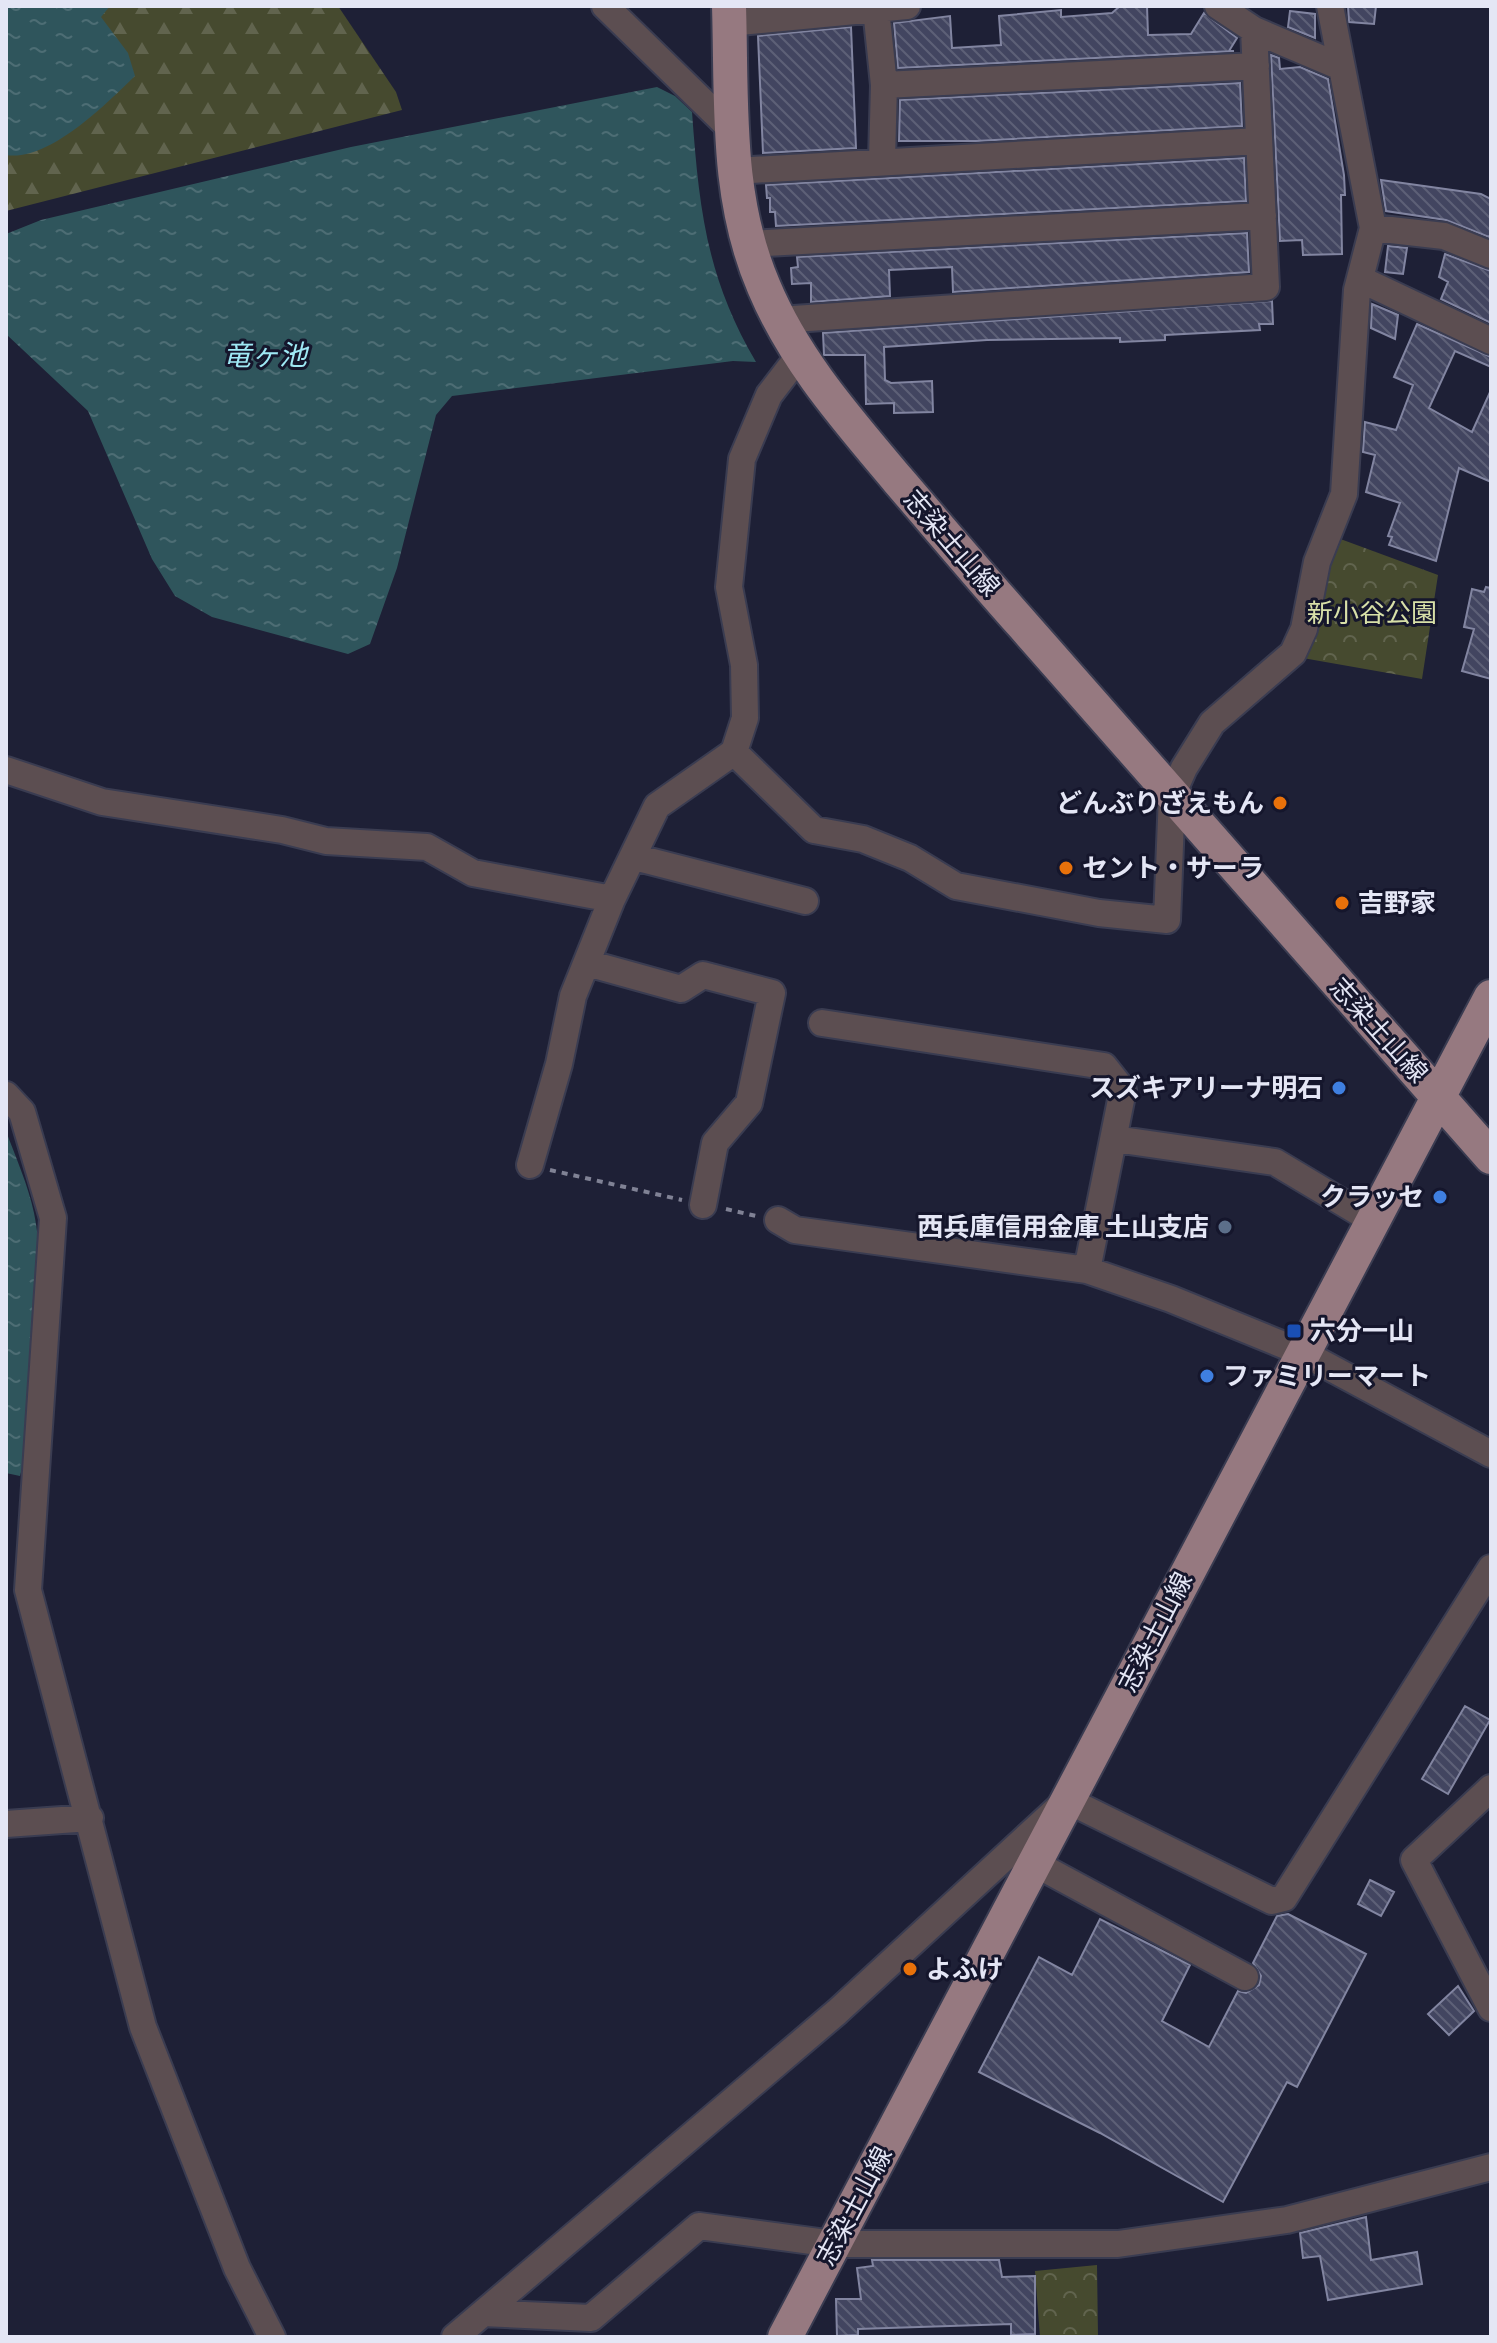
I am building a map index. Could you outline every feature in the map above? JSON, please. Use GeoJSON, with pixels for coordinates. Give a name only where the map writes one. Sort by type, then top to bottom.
{"type":"FeatureCollection","features":[{"type":"Feature","properties":{"kind":"main road","name":"志染土山線"},"geometry":{"type":"LineString","coordinates":[[729,14],[730,128],[734,171],[748,244],[779,320],[799,356],[857,432],[1439,1097],[785,2337]]}},
{"type":"Feature","properties":{"kind":"main road"},"geometry":{"type":"LineString","coordinates":[[1491,997],[1439,1097],[1491,1157]]}},
{"type":"Feature","properties":{"kind":"street"},"geometry":{"type":"LineString","coordinates":[[605,6],[730,128]]}},
{"type":"Feature","properties":{"kind":"street"},"geometry":{"type":"LineString","coordinates":[[729,14],[907,6]]}},
{"type":"Feature","properties":{"kind":"street"},"geometry":{"type":"LineString","coordinates":[[1218,6],[1254,30],[1341,67]]}},
{"type":"Feature","properties":{"kind":"street"},"geometry":{"type":"LineString","coordinates":[[734,752],[814,830],[863,839],[910,858],[956,886],[1099,913],[1167,920],[1172,795],[1184,768],[1212,723],[1293,653],[1304,629],[1317,562],[1344,494],[1360,279],[1373,228],[1330,6]]}},
{"type":"Feature","properties":{"kind":"street"},"geometry":{"type":"LineString","coordinates":[[876,9],[884,85],[882,160]]}},
{"type":"Feature","properties":{"kind":"street"},"geometry":{"type":"LineString","coordinates":[[779,320],[1266,287],[1254,30]]}},
{"type":"Feature","properties":{"kind":"street"},"geometry":{"type":"LineString","coordinates":[[884,85],[1256,66]]}},
{"type":"Feature","properties":{"kind":"street"},"geometry":{"type":"LineString","coordinates":[[734,171],[882,160],[1259,141]]}},
{"type":"Feature","properties":{"kind":"street"},"geometry":{"type":"LineString","coordinates":[[748,244],[1263,216]]}},
{"type":"Feature","properties":{"kind":"street"},"geometry":{"type":"LineString","coordinates":[[1373,228],[1444,236],[1491,255]]}},
{"type":"Feature","properties":{"kind":"street"},"geometry":{"type":"LineString","coordinates":[[1360,279],[1491,341]]}},
{"type":"Feature","properties":{"kind":"street"},"geometry":{"type":"LineString","coordinates":[[530,1165],[559,1064],[573,996],[612,899],[657,806],[734,752],[745,718],[744,665],[729,587],[742,459],[769,395],[799,356]]}},
{"type":"Feature","properties":{"kind":"street"},"geometry":{"type":"LineString","coordinates":[[6,770],[102,802],[282,830],[326,841],[427,847],[473,873],[612,899]]}},
{"type":"Feature","properties":{"kind":"street"},"geometry":{"type":"LineString","coordinates":[[634,857],[805,901]]}},
{"type":"Feature","properties":{"kind":"street"},"geometry":{"type":"LineString","coordinates":[[587,963],[681,989],[703,975],[772,993],[749,1103],[715,1143],[703,1205]]}},
{"type":"Feature","properties":{"kind":"street"},"geometry":{"type":"LineString","coordinates":[[822,1023],[1104,1066],[1123,1090],[1087,1270]]}},
{"type":"Feature","properties":{"kind":"street"},"geometry":{"type":"LineString","coordinates":[[6,1095],[22,1112],[53,1218],[28,1590],[143,2027],[237,2268],[272,2337]]}},
{"type":"Feature","properties":{"kind":"street"},"geometry":{"type":"LineString","coordinates":[[1115,1139],[1275,1162],[1372,1220]]}},
{"type":"Feature","properties":{"kind":"street"},"geometry":{"type":"LineString","coordinates":[[778,1220],[795,1230],[1087,1270],[1171,1299],[1303,1353],[1491,1454]]}},
{"type":"Feature","properties":{"kind":"street"},"geometry":{"type":"LineString","coordinates":[[455,2337],[837,2012],[1067,1800],[1272,1901],[1284,1898],[1491,1568]]}},
{"type":"Feature","properties":{"kind":"street"},"geometry":{"type":"LineString","coordinates":[[1491,1788],[1414,1860],[1491,2008]]}},
{"type":"Feature","properties":{"kind":"street"},"geometry":{"type":"LineString","coordinates":[[6,1824],[90,1818]]}},
{"type":"Feature","properties":{"kind":"street"},"geometry":{"type":"LineString","coordinates":[[1034,1863],[1245,1977]]}},
{"type":"Feature","properties":{"kind":"street"},"geometry":{"type":"LineString","coordinates":[[483,2313],[591,2318],[699,2226],[834,2244],[1118,2244],[1287,2220],[1491,2167]]}},
{"type":"Feature","properties":{"kind":"path"},"geometry":{"type":"LineString","coordinates":[[530,1165],[778,1220]]}},
{"type":"Feature","properties":{"kind":"green space"},"geometry":{"type":"Polygon","coordinates":[[[6,6],[338,6],[396,92],[402,110],[6,211],[6,6]]]}},
{"type":"Feature","properties":{"kind":"green space","name":"新小谷公園"},"geometry":{"type":"Polygon","coordinates":[[[1335,537],[1438,575],[1422,679],[1297,657],[1335,537]]]}},
{"type":"Feature","properties":{"kind":"green space"},"geometry":{"type":"Polygon","coordinates":[[[1097,2265],[1098,2337],[1040,2337],[1035,2271],[1097,2265]]]}},
{"type":"Feature","properties":{"kind":"water"},"geometry":{"type":"Polygon","coordinates":[[[6,6],[110,6],[101,17],[128,53],[135,76],[76,129],[40,150],[23,155],[6,155],[6,6]]]}},
{"type":"Feature","properties":{"kind":"water","name":"竜ヶ池"},"geometry":{"type":"Polygon","coordinates":[[[657,87],[675,96],[692,112],[708,241],[726,300],[756,362],[733,361],[452,396],[436,415],[397,568],[370,644],[348,654],[212,617],[175,596],[152,559],[88,411],[6,334],[6,234],[41,220],[351,147],[657,87]]]}},
{"type":"Feature","properties":{"kind":"water"},"geometry":{"type":"Polygon","coordinates":[[[6,1131],[34,1213],[40,1274],[36,1382],[20,1476],[6,1473],[6,1131]]]}},
{"type":"Feature","properties":{"kind":"building"},"geometry":{"type":"Polygon","coordinates":[[[1120,6],[1147,6],[1148,35],[1191,34],[1204,13],[1237,38],[1229,51],[1234,51],[898,68],[894,23],[950,16],[952,48],[1001,45],[999,16],[1061,10],[1061,17],[1112,13],[1120,6]]]}},
{"type":"Feature","properties":{"kind":"building"},"geometry":{"type":"Polygon","coordinates":[[[1348,6],[1376,6],[1374,24],[1349,22],[1348,6]]]}},
{"type":"Feature","properties":{"kind":"building"},"geometry":{"type":"Polygon","coordinates":[[[1290,11],[1315,14],[1315,38],[1288,27],[1290,11]]]}},
{"type":"Feature","properties":{"kind":"building"},"geometry":{"type":"Polygon","coordinates":[[[851,27],[856,148],[763,153],[758,36],[851,27]]]}},
{"type":"Feature","properties":{"kind":"building"},"geometry":{"type":"Polygon","coordinates":[[[1271,55],[1279,58],[1280,69],[1300,67],[1328,79],[1344,175],[1345,195],[1341,195],[1342,254],[1303,255],[1302,240],[1280,241],[1271,55]]]}},
{"type":"Feature","properties":{"kind":"building"},"geometry":{"type":"Polygon","coordinates":[[[1240,83],[1242,126],[976,141],[899,141],[900,100],[1240,83]]]}},
{"type":"Feature","properties":{"kind":"building"},"geometry":{"type":"Polygon","coordinates":[[[1244,158],[1246,201],[776,226],[775,212],[770,212],[766,185],[1244,158]]]}},
{"type":"Feature","properties":{"kind":"building"},"geometry":{"type":"Polygon","coordinates":[[[1381,180],[1481,194],[1491,199],[1489,237],[1446,220],[1386,211],[1381,180]]]}},
{"type":"Feature","properties":{"kind":"building"},"geometry":{"type":"Polygon","coordinates":[[[1247,233],[1249,272],[953,292],[952,267],[889,270],[890,296],[811,302],[811,283],[792,284],[791,268],[798,267],[797,257],[1247,233]]]}},
{"type":"Feature","properties":{"kind":"building"},"geometry":{"type":"Polygon","coordinates":[[[1388,246],[1407,248],[1403,274],[1385,272],[1388,246]]]}},
{"type":"Feature","properties":{"kind":"building"},"geometry":{"type":"Polygon","coordinates":[[[1445,254],[1491,271],[1491,323],[1441,299],[1448,282],[1439,277],[1445,254]]]}},
{"type":"Feature","properties":{"kind":"building"},"geometry":{"type":"Polygon","coordinates":[[[1272,301],[1273,324],[1259,324],[1260,330],[1165,335],[1165,340],[987,340],[884,347],[885,380],[891,383],[932,381],[933,412],[894,413],[894,403],[866,404],[865,355],[824,355],[823,333],[1272,301]]]}},
{"type":"Feature","properties":{"kind":"building"},"geometry":{"type":"Polygon","coordinates":[[[1372,304],[1398,315],[1395,339],[1371,328],[1372,304]]]}},
{"type":"Feature","properties":{"kind":"building"},"geometry":{"type":"Polygon","coordinates":[[[1417,324],[1491,357],[1491,367],[1455,351],[1429,408],[1472,432],[1491,390],[1491,482],[1459,468],[1436,561],[1389,545],[1392,537],[1388,536],[1400,503],[1366,492],[1375,455],[1363,452],[1365,422],[1396,430],[1413,385],[1394,377],[1417,324]]]}},
{"type":"Feature","properties":{"kind":"building"},"geometry":{"type":"Polygon","coordinates":[[[1486,587],[1491,588],[1491,679],[1462,671],[1474,629],[1464,627],[1472,589],[1484,592],[1486,587]]]}},
{"type":"Feature","properties":{"kind":"building"},"geometry":{"type":"Polygon","coordinates":[[[1465,1706],[1490,1720],[1448,1794],[1422,1779],[1465,1706]]]}},
{"type":"Feature","properties":{"kind":"building"},"geometry":{"type":"Polygon","coordinates":[[[1370,1880],[1394,1892],[1381,1916],[1358,1904],[1370,1880]]]}},
{"type":"Feature","properties":{"kind":"building"},"geometry":{"type":"Polygon","coordinates":[[[1288,1914],[1366,1954],[1297,2087],[1287,2082],[1223,2202],[1100,2133],[979,2072],[1039,1957],[1072,1975],[1100,1919],[1190,1965],[1162,2021],[1209,2047],[1238,1991],[1246,1993],[1259,1985],[1261,1976],[1253,1963],[1277,1916],[1288,1914]]]}},
{"type":"Feature","properties":{"kind":"building"},"geometry":{"type":"Polygon","coordinates":[[[1458,1986],[1474,2011],[1449,2035],[1428,2014],[1458,1986]]]}},
{"type":"Feature","properties":{"kind":"building"},"geometry":{"type":"Polygon","coordinates":[[[1366,2217],[1371,2260],[1417,2252],[1422,2284],[1328,2300],[1320,2256],[1303,2258],[1300,2233],[1366,2217]]]}},
{"type":"Feature","properties":{"kind":"building"},"geometry":{"type":"Polygon","coordinates":[[[872,2260],[999,2260],[1002,2277],[1035,2276],[1035,2334],[1011,2335],[1011,2324],[858,2329],[858,2335],[837,2336],[836,2299],[861,2299],[857,2268],[873,2266],[872,2260]]]}},
{"type":"Feature","properties":{"kind":"place","name":"どんぶりざえもん"},"geometry":{"type":"Point","coordinates":[1280,803]}},
{"type":"Feature","properties":{"kind":"place","name":"セント・サーラ"},"geometry":{"type":"Point","coordinates":[1066,868]}},
{"type":"Feature","properties":{"kind":"place","name":"吉野家"},"geometry":{"type":"Point","coordinates":[1342,903]}},
{"type":"Feature","properties":{"kind":"place","name":"スズキアリーナ明石"},"geometry":{"type":"Point","coordinates":[1339,1088]}},
{"type":"Feature","properties":{"kind":"place","name":"クラッセ"},"geometry":{"type":"Point","coordinates":[1440,1197]}},
{"type":"Feature","properties":{"kind":"place","name":"西兵庫信用金庫 土山支店"},"geometry":{"type":"Point","coordinates":[1225,1227]}},
{"type":"Feature","properties":{"kind":"place","name":"六分一山"},"geometry":{"type":"Point","coordinates":[1294,1331]}},
{"type":"Feature","properties":{"kind":"place","name":"ファミリーマート"},"geometry":{"type":"Point","coordinates":[1207,1376]}},
{"type":"Feature","properties":{"kind":"place","name":"よふけ"},"geometry":{"type":"Point","coordinates":[910,1969]}}]}
